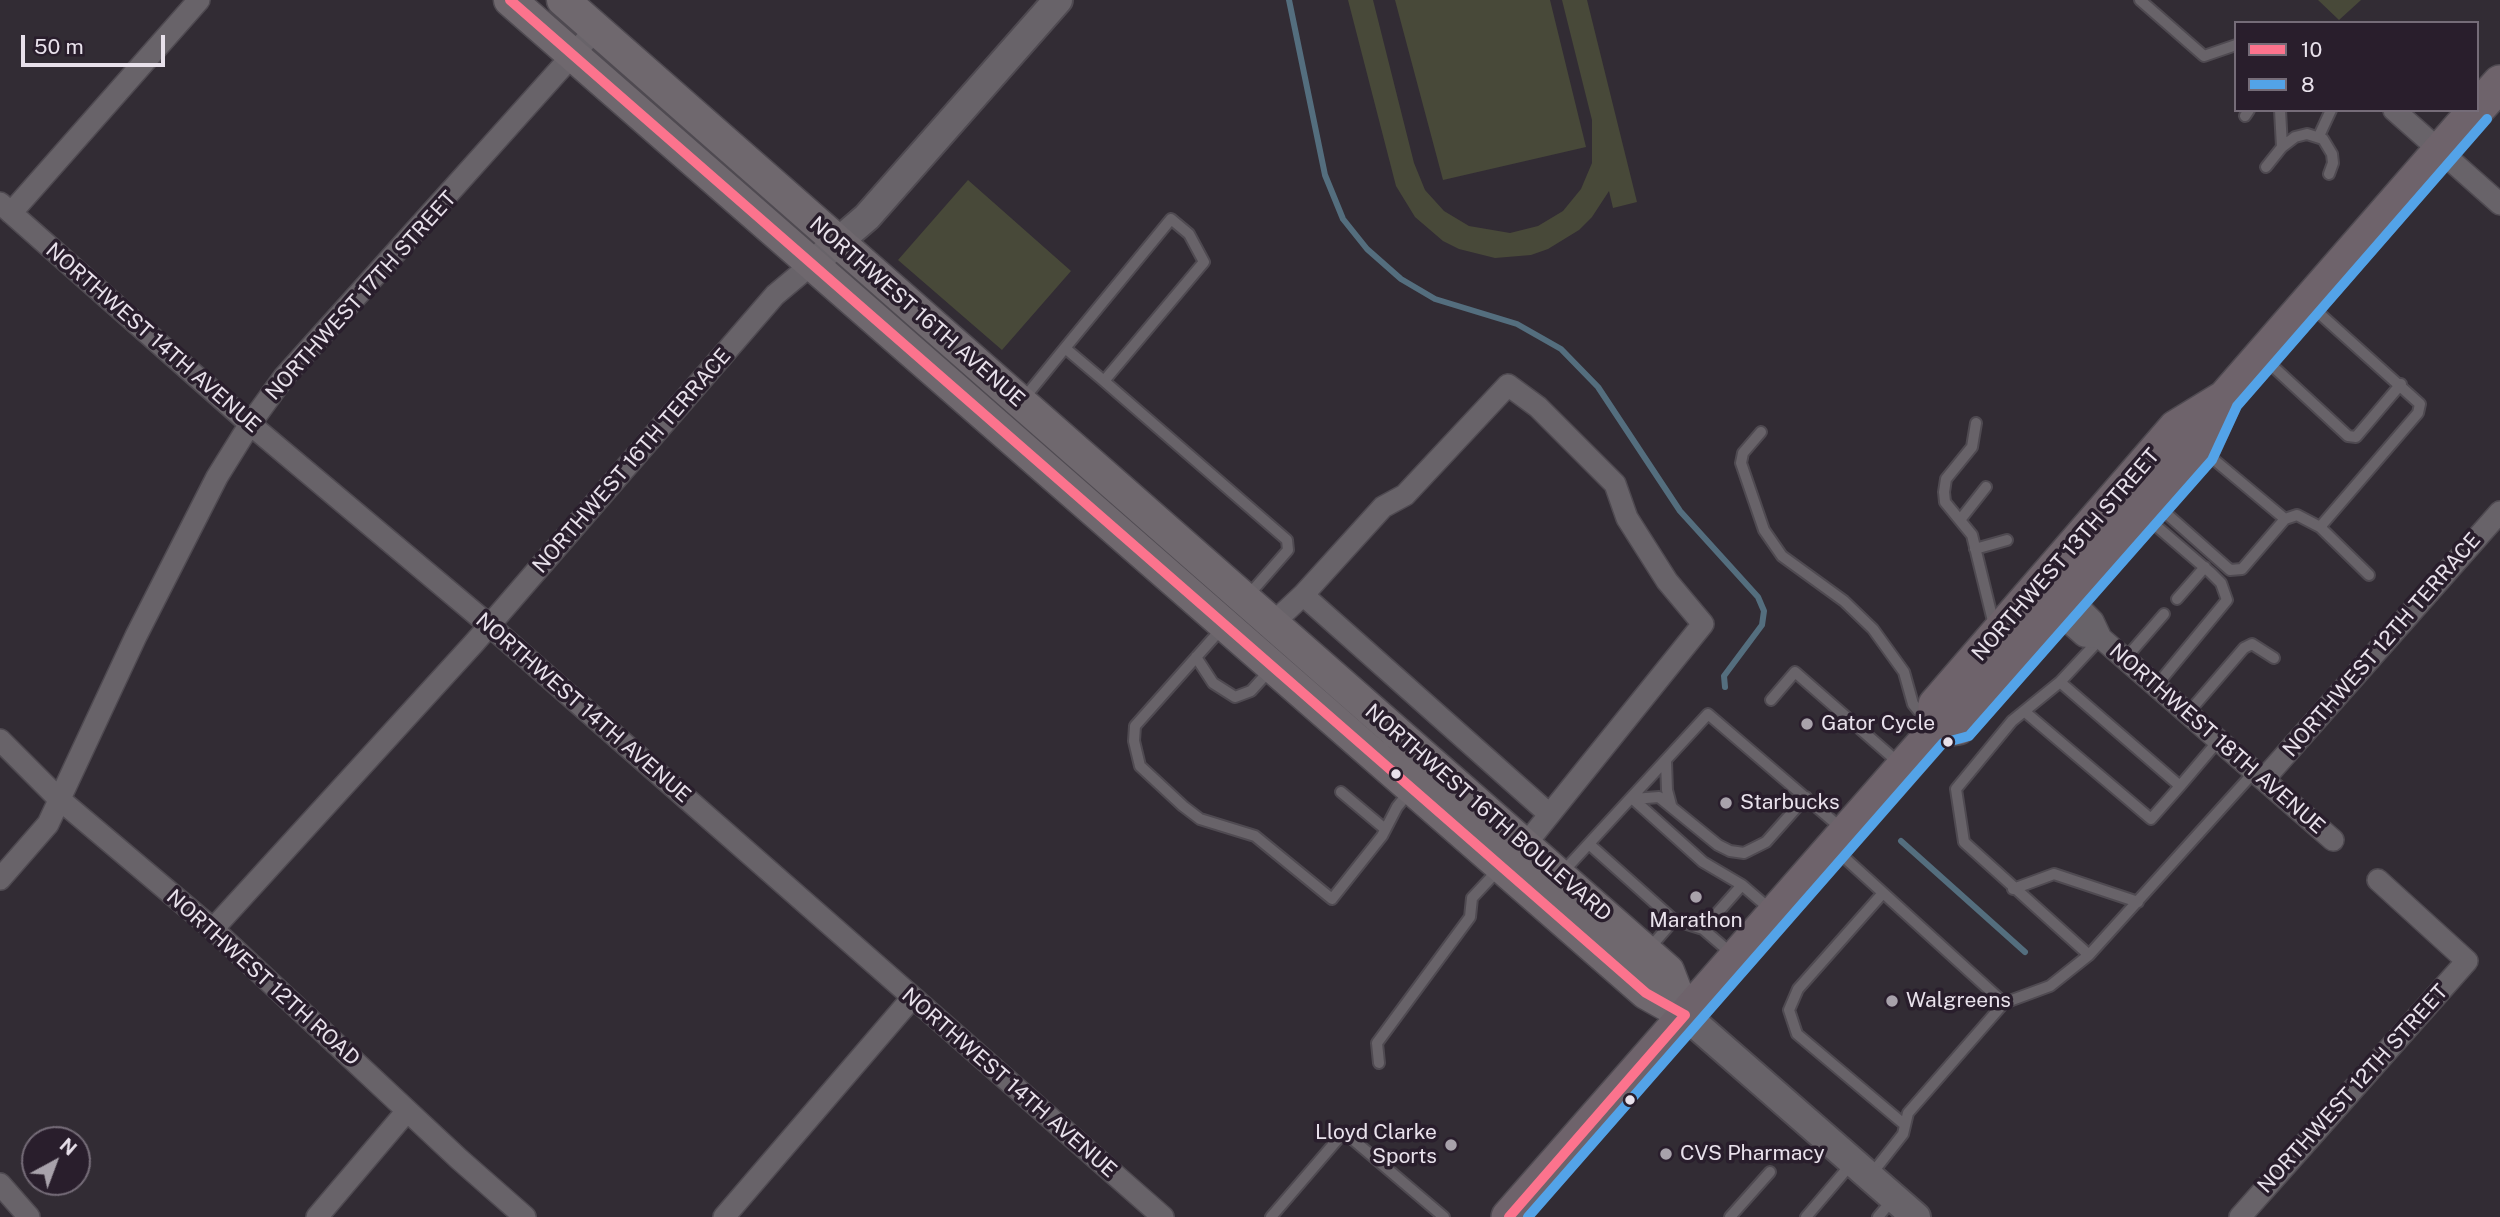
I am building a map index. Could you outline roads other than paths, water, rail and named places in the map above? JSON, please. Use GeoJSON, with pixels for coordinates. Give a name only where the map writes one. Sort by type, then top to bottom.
{"type":"FeatureCollection","features":[{"type":"Feature","properties":{"kind":"main road","name":"NORTHWEST 16TH AVENUE"},"geometry":{"type":"LineString","coordinates":[[510,0],[1646,993],[1685,1015]]}},
{"type":"Feature","properties":{"kind":"main road","name":"NORTHWEST 16TH AVENUE"},"geometry":{"type":"LineString","coordinates":[[563,0],[1272,624]]}},
{"type":"Feature","properties":{"kind":"main road","name":"NORTHWEST 13TH STREET"},"geometry":{"type":"LineString","coordinates":[[2479,108],[2500,83]]}},
{"type":"Feature","properties":{"kind":"main road","name":"NORTHWEST 13TH STREET"},"geometry":{"type":"LineString","coordinates":[[1509,1217],[1936,730],[1936,705],[1996,636],[2188,439],[2475,112]]}},
{"type":"Feature","properties":{"kind":"main road","name":"NORTHWEST 13TH STREET"},"geometry":{"type":"LineString","coordinates":[[1936,730],[1958,727],[2149,509],[2188,439]]}},
{"type":"Feature","properties":{"kind":"main road"},"geometry":{"type":"LineString","coordinates":[[2064,606],[2062,589],[2188,439]]}},
{"type":"Feature","properties":{"kind":"main road"},"geometry":{"type":"LineString","coordinates":[[1087,505],[1113,484]]}},
{"type":"Feature","properties":{"kind":"main road"},"geometry":{"type":"LineString","coordinates":[[1236,635],[1272,624]]}},
{"type":"Feature","properties":{"kind":"main road","name":"NORTHWEST 16TH BOULEVARD"},"geometry":{"type":"LineString","coordinates":[[1272,624],[1668,971],[1685,1015]]}},
{"type":"Feature","properties":{"kind":"street"},"geometry":{"type":"LineString","coordinates":[[6,208],[199,0]]}},
{"type":"Feature","properties":{"kind":"street","name":"NORTHWEST 16TH TERRACE"},"geometry":{"type":"LineString","coordinates":[[213,929],[489,625],[775,295],[867,217],[1058,0]]}},
{"type":"Feature","properties":{"kind":"street","name":"NORTHWEST 17TH STREET"},"geometry":{"type":"LineString","coordinates":[[0,879],[48,824],[58,798],[210,490],[250,424],[284,377],[596,29]]}},
{"type":"Feature","properties":{"kind":"street"},"geometry":{"type":"LineString","coordinates":[[2396,112],[2500,204]]}},
{"type":"Feature","properties":{"kind":"street","name":"NORTHWEST 14TH AVENUE"},"geometry":{"type":"LineString","coordinates":[[6,208],[250,424],[489,625],[1163,1217]]}},
{"type":"Feature","properties":{"kind":"street"},"geometry":{"type":"LineString","coordinates":[[1272,624],[1303,596],[1383,507],[1405,495],[1508,385],[1538,407],[1615,484],[1634,528],[1667,581],[1703,624],[1525,845]]}},
{"type":"Feature","properties":{"kind":"street","name":"NORTHWEST 12TH TERRACE"},"geometry":{"type":"LineString","coordinates":[[2260,775],[2500,512]]}},
{"type":"Feature","properties":{"kind":"street"},"geometry":{"type":"LineString","coordinates":[[1303,596],[1549,814]]}},
{"type":"Feature","properties":{"kind":"street","name":"NORTHWEST 18TH AVENUE"},"geometry":{"type":"LineString","coordinates":[[2064,606],[2084,636],[2101,638],[2333,840]]}},
{"type":"Feature","properties":{"kind":"street","name":"NORTHWEST 12TH ROAD"},"geometry":{"type":"LineString","coordinates":[[0,740],[58,798],[213,929],[407,1111],[525,1217]]}},
{"type":"Feature","properties":{"kind":"street","name":"NORTHWEST 12TH STREET"},"geometry":{"type":"LineString","coordinates":[[2240,1217],[2467,961],[2378,880]]}},
{"type":"Feature","properties":{"kind":"street"},"geometry":{"type":"LineString","coordinates":[[724,1217],[912,998]]}},
{"type":"Feature","properties":{"kind":"street","name":"NORTHWEST 16TH AVENUE"},"geometry":{"type":"LineString","coordinates":[[1685,1015],[1861,1169],[1886,1207],[1916,1217]]}},
{"type":"Feature","properties":{"kind":"street"},"geometry":{"type":"LineString","coordinates":[[317,1217],[407,1111]]}},
{"type":"Feature","properties":{"kind":"street"},"geometry":{"type":"LineString","coordinates":[[0,1184],[29,1217]]}},
{"type":"Feature","properties":{"kind":"lane"},"geometry":{"type":"LineString","coordinates":[[2140,0],[2204,56],[2234,47]]}},
{"type":"Feature","properties":{"kind":"lane"},"geometry":{"type":"LineString","coordinates":[[2280,112],[2283,147]]}},
{"type":"Feature","properties":{"kind":"lane"},"geometry":{"type":"LineString","coordinates":[[2319,136],[2330,112]]}},
{"type":"Feature","properties":{"kind":"lane"},"geometry":{"type":"LineString","coordinates":[[2266,167],[2295,137],[2319,136]]}},
{"type":"Feature","properties":{"kind":"lane"},"geometry":{"type":"LineString","coordinates":[[2319,136],[2332,154],[2333,163],[2329,174]]}},
{"type":"Feature","properties":{"kind":"lane"},"geometry":{"type":"LineString","coordinates":[[1020,402],[1171,219],[1189,234],[1204,262],[1104,381]]}},
{"type":"Feature","properties":{"kind":"lane"},"geometry":{"type":"LineString","coordinates":[[2308,303],[2401,384],[2420,404],[2418,412],[2320,527]]}},
{"type":"Feature","properties":{"kind":"lane"},"geometry":{"type":"LineString","coordinates":[[1065,348],[1287,540],[1289,550],[1245,600]]}},
{"type":"Feature","properties":{"kind":"lane"},"geometry":{"type":"LineString","coordinates":[[2262,356],[2348,436],[2356,437],[2401,384]]}},
{"type":"Feature","properties":{"kind":"lane"},"geometry":{"type":"LineString","coordinates":[[1976,423],[1972,447],[1947,479],[1944,492],[1945,502],[1972,535],[1996,636]]}},
{"type":"Feature","properties":{"kind":"lane"},"geometry":{"type":"LineString","coordinates":[[1761,432],[1743,453],[1741,463],[1764,530],[1782,556],[1844,601],[1872,629],[1904,672],[1913,704],[1936,730]]}},
{"type":"Feature","properties":{"kind":"lane"},"geometry":{"type":"LineString","coordinates":[[2188,439],[2214,457],[2285,519]]}},
{"type":"Feature","properties":{"kind":"lane"},"geometry":{"type":"LineString","coordinates":[[1961,520],[1986,487]]}},
{"type":"Feature","properties":{"kind":"lane"},"geometry":{"type":"LineString","coordinates":[[2149,509],[2230,570],[2237,571],[2285,519],[2297,515],[2320,527],[2369,575]]}},
{"type":"Feature","properties":{"kind":"lane"},"geometry":{"type":"LineString","coordinates":[[2149,509],[2226,592],[2225,605],[2156,686]]}},
{"type":"Feature","properties":{"kind":"lane"},"geometry":{"type":"LineString","coordinates":[[1975,549],[2007,540]]}},
{"type":"Feature","properties":{"kind":"lane"},"geometry":{"type":"LineString","coordinates":[[2177,599],[2205,568]]}},
{"type":"Feature","properties":{"kind":"lane"},"geometry":{"type":"LineString","coordinates":[[2125,659],[2164,614]]}},
{"type":"Feature","properties":{"kind":"lane"},"geometry":{"type":"LineString","coordinates":[[1236,635],[1196,657],[1135,726],[1134,741],[1140,766],[1183,806],[1200,819],[1255,836],[1332,899],[1412,789]]}},
{"type":"Feature","properties":{"kind":"lane"},"geometry":{"type":"LineString","coordinates":[[2088,955],[1964,842],[1956,789],[2012,721],[2060,682],[2101,638]]}},
{"type":"Feature","properties":{"kind":"lane"},"geometry":{"type":"LineString","coordinates":[[2188,713],[2244,648],[2252,644],[2274,658]]}},
{"type":"Feature","properties":{"kind":"lane"},"geometry":{"type":"LineString","coordinates":[[1196,657],[1213,683],[1235,697],[1251,691],[1272,667]]}},
{"type":"Feature","properties":{"kind":"lane"},"geometry":{"type":"LineString","coordinates":[[1770,700],[1795,673],[1904,767]]}},
{"type":"Feature","properties":{"kind":"lane"},"geometry":{"type":"LineString","coordinates":[[2060,682],[2180,786]]}},
{"type":"Feature","properties":{"kind":"lane"},"geometry":{"type":"LineString","coordinates":[[2024,711],[2151,819],[2219,740]]}},
{"type":"Feature","properties":{"kind":"lane"},"geometry":{"type":"LineString","coordinates":[[1560,876],[1708,714],[1806,797],[1883,893],[2004,1003]]}},
{"type":"Feature","properties":{"kind":"lane"},"geometry":{"type":"LineString","coordinates":[[1666,761],[1667,790],[1671,805]]}},
{"type":"Feature","properties":{"kind":"lane"},"geometry":{"type":"LineString","coordinates":[[1806,1217],[1903,1134],[1908,1113],[2004,1003],[2050,986],[2088,955],[2260,775]]}},
{"type":"Feature","properties":{"kind":"lane"},"geometry":{"type":"LineString","coordinates":[[1340,792],[1385,829]]}},
{"type":"Feature","properties":{"kind":"lane"},"geometry":{"type":"LineString","coordinates":[[1633,799],[1660,797],[1718,845],[1730,851],[1744,853],[1766,842],[1806,797]]}},
{"type":"Feature","properties":{"kind":"lane"},"geometry":{"type":"LineString","coordinates":[[1633,799],[1703,862],[1742,885],[1775,914]]}},
{"type":"Feature","properties":{"kind":"lane"},"geometry":{"type":"LineString","coordinates":[[1589,844],[1674,920],[1703,929],[1736,958]]}},
{"type":"Feature","properties":{"kind":"lane"},"geometry":{"type":"LineString","coordinates":[[1379,1063],[1377,1043],[1470,917],[1472,898],[1501,867]]}},
{"type":"Feature","properties":{"kind":"lane"},"geometry":{"type":"LineString","coordinates":[[2013,889],[2054,874],[2138,902]]}},
{"type":"Feature","properties":{"kind":"lane"},"geometry":{"type":"LineString","coordinates":[[1703,929],[1742,885]]}},
{"type":"Feature","properties":{"kind":"lane"},"geometry":{"type":"LineString","coordinates":[[1883,893],[1798,989],[1789,1010],[1797,1034],[1905,1125]]}},
{"type":"Feature","properties":{"kind":"lane"},"geometry":{"type":"LineString","coordinates":[[1647,952],[1674,920]]}},
{"type":"Feature","properties":{"kind":"lane"},"geometry":{"type":"LineString","coordinates":[[1271,1217],[1344,1132],[1444,1217]]}},
{"type":"Feature","properties":{"kind":"lane"},"geometry":{"type":"LineString","coordinates":[[1730,1217],[1770,1172]]}},
{"type":"Feature","properties":{"kind":"waterway"},"geometry":{"type":"LineString","coordinates":[[1289,0],[1325,175],[1343,219],[1367,249],[1401,279],[1435,299],[1517,324],[1561,349],[1598,387],[1680,511],[1758,597],[1764,611],[1762,625],[1724,676],[1725,687]]}},
{"type":"Feature","properties":{"kind":"waterway"},"geometry":{"type":"LineString","coordinates":[[1901,841],[2025,952]]}},
{"type":"Feature","properties":{"kind":"place","name":"Gator Cycle"},"geometry":{"type":"Point","coordinates":[1807,724]}},
{"type":"Feature","properties":{"kind":"place","name":"Starbucks"},"geometry":{"type":"Point","coordinates":[1726,803]}},
{"type":"Feature","properties":{"kind":"place","name":"Marathon"},"geometry":{"type":"Point","coordinates":[1696,897]}},
{"type":"Feature","properties":{"kind":"place","name":"Walgreens"},"geometry":{"type":"Point","coordinates":[1892,1001]}},
{"type":"Feature","properties":{"kind":"place","name":"Lloyd Clarke Sports"},"geometry":{"type":"Point","coordinates":[1451,1145]}},
{"type":"Feature","properties":{"kind":"place","name":"CVS Pharmacy"},"geometry":{"type":"Point","coordinates":[1666,1154]}}]}
